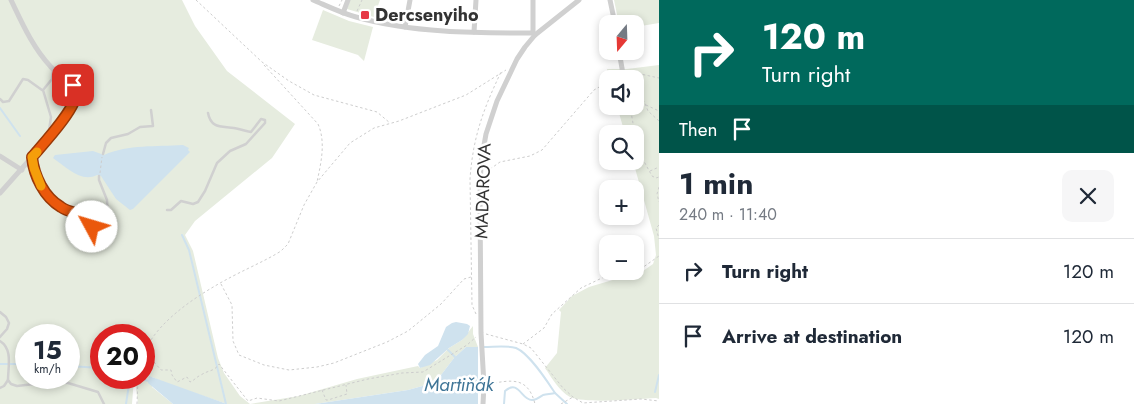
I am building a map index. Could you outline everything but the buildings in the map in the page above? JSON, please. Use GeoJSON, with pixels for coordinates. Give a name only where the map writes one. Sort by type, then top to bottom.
{"type":"FeatureCollection","features":[{"type":"Feature","properties":{"kind":"street"},"geometry":{"type":"LineString","coordinates":[[0,193],[58,127],[78,94],[76,88],[52,69],[32,43],[11,0]]}},
{"type":"Feature","properties":{"kind":"street"},"geometry":{"type":"LineString","coordinates":[[313,0],[356,17],[405,27],[534,34],[533,0]]}},
{"type":"Feature","properties":{"kind":"street"},"geometry":{"type":"LineString","coordinates":[[343,13],[348,0]]}},
{"type":"Feature","properties":{"kind":"street"},"geometry":{"type":"LineString","coordinates":[[405,27],[410,0]]}},
{"type":"Feature","properties":{"kind":"street"},"geometry":{"type":"LineString","coordinates":[[474,32],[476,0]]}},
{"type":"Feature","properties":{"kind":"street","name":"MADAROVA"},"geometry":{"type":"LineString","coordinates":[[482,404],[484,385],[481,333],[480,177],[488,125],[511,70],[534,34],[579,0]]}},
{"type":"Feature","properties":{"kind":"street"},"geometry":{"type":"LineString","coordinates":[[610,0],[613,15]]}},
{"type":"Feature","properties":{"kind":"street"},"geometry":{"type":"LineString","coordinates":[[0,156],[22,170]]}},
{"type":"Feature","properties":{"kind":"lane"},"geometry":{"type":"LineString","coordinates":[[43,90],[52,79],[52,69]]}},
{"type":"Feature","properties":{"kind":"lane"},"geometry":{"type":"LineString","coordinates":[[0,99],[3,102],[9,101],[21,80],[25,78],[43,90],[51,117],[48,139]]}},
{"type":"Feature","properties":{"kind":"lane"},"geometry":{"type":"LineString","coordinates":[[102,154],[106,143],[111,138],[128,134],[140,127],[153,126],[151,110]]}},
{"type":"Feature","properties":{"kind":"lane"},"geometry":{"type":"LineString","coordinates":[[167,210],[172,209],[181,201],[193,204],[198,202],[205,191],[217,162],[230,151],[246,144],[265,123],[265,120],[261,119],[251,132],[220,127],[211,120],[208,113]]}},
{"type":"Feature","properties":{"kind":"lane"},"geometry":{"type":"LineString","coordinates":[[32,157],[35,173],[44,191],[62,208],[89,219],[92,224],[93,241],[97,242],[106,233],[108,224],[108,200],[99,176]]}},
{"type":"Feature","properties":{"kind":"lane"},"geometry":{"type":"LineString","coordinates":[[0,312],[9,323],[0,337]]}},
{"type":"Feature","properties":{"kind":"lane"},"geometry":{"type":"LineString","coordinates":[[0,342],[7,347],[9,359],[8,380],[0,388]]}},
{"type":"Feature","properties":{"kind":"lane"},"geometry":{"type":"LineString","coordinates":[[8,380],[17,386],[51,382],[80,386],[98,392],[104,404]]}},
{"type":"Feature","properties":{"kind":"path"},"geometry":{"type":"LineString","coordinates":[[196,0],[262,62],[318,124],[322,140],[322,153],[317,182]]}},
{"type":"Feature","properties":{"kind":"path"},"geometry":{"type":"LineString","coordinates":[[339,7],[342,0]]}},
{"type":"Feature","properties":{"kind":"path"},"geometry":{"type":"LineString","coordinates":[[356,17],[362,0]]}},
{"type":"Feature","properties":{"kind":"path"},"geometry":{"type":"LineString","coordinates":[[262,62],[289,81],[314,95],[377,112],[390,123]]}},
{"type":"Feature","properties":{"kind":"path"},"geometry":{"type":"LineString","coordinates":[[155,334],[170,317],[220,284],[281,251],[288,244],[304,205],[317,182],[350,143],[368,131],[454,101],[475,91],[501,72],[511,70]]}},
{"type":"Feature","properties":{"kind":"path"},"geometry":{"type":"LineString","coordinates":[[644,75],[659,78]]}},
{"type":"Feature","properties":{"kind":"path"},"geometry":{"type":"LineString","coordinates":[[480,177],[500,162],[530,156],[542,150],[594,90],[599,87]]}},
{"type":"Feature","properties":{"kind":"path"},"geometry":{"type":"LineString","coordinates":[[645,104],[659,111]]}},
{"type":"Feature","properties":{"kind":"path"},"geometry":{"type":"LineString","coordinates":[[645,104],[648,111],[659,121]]}},
{"type":"Feature","properties":{"kind":"path"},"geometry":{"type":"LineString","coordinates":[[99,176],[102,154]]}},
{"type":"Feature","properties":{"kind":"path"},"geometry":{"type":"LineString","coordinates":[[644,162],[654,177],[659,178]]}},
{"type":"Feature","properties":{"kind":"path"},"geometry":{"type":"LineString","coordinates":[[649,171],[659,167]]}},
{"type":"Feature","properties":{"kind":"path"},"geometry":{"type":"LineString","coordinates":[[659,187],[657,194],[659,202]]}},
{"type":"Feature","properties":{"kind":"path"},"geometry":{"type":"LineString","coordinates":[[659,225],[656,228],[659,239]]}},
{"type":"Feature","properties":{"kind":"path"},"geometry":{"type":"LineString","coordinates":[[644,267],[659,256]]}},
{"type":"Feature","properties":{"kind":"path"},"geometry":{"type":"LineString","coordinates":[[220,284],[232,305],[233,341],[239,355],[264,365],[289,370],[317,367],[334,362],[403,334],[426,318],[464,279],[471,277]]}},
{"type":"Feature","properties":{"kind":"path"},"geometry":{"type":"LineString","coordinates":[[523,344],[544,328],[557,309],[581,288],[599,279]]}},
{"type":"Feature","properties":{"kind":"path"},"geometry":{"type":"LineString","coordinates":[[248,401],[257,398],[279,401],[346,384],[402,373],[423,372],[467,345],[481,333],[523,344],[531,348],[563,388],[583,403],[641,399],[659,401]]}},
{"type":"Feature","properties":{"kind":"path"},"geometry":{"type":"LineString","coordinates":[[155,363],[161,370],[171,370],[177,382],[187,378],[192,382],[202,374],[214,370],[219,364],[248,401],[248,404]]}},
{"type":"Feature","properties":{"kind":"path"},"geometry":{"type":"LineString","coordinates":[[484,385],[510,380],[519,381],[533,396],[535,403]]}},
{"type":"Feature","properties":{"kind":"path"},"geometry":{"type":"LineString","coordinates":[[322,390],[326,400],[328,400],[347,394],[346,384]]}},
{"type":"Feature","properties":{"kind":"path"},"geometry":{"type":"LineString","coordinates":[[137,389],[138,404]]}},
{"type":"Feature","properties":{"kind":"path"},"geometry":{"type":"LineString","coordinates":[[563,402],[573,397]]}},
{"type":"Feature","properties":{"kind":"shaded area"},"geometry":{"type":"Polygon","coordinates":[[[0,0],[182,0],[195,26],[227,71],[295,124],[272,158],[195,221],[185,235],[193,251],[218,358],[224,373],[240,396],[250,404],[227,404],[155,378],[155,324],[90,324],[90,389],[133,389],[132,404],[0,404],[0,0]]]}},
{"type":"Feature","properties":{"kind":"shaded area"},"geometry":{"type":"Polygon","coordinates":[[[350,0],[380,0],[374,17],[347,9],[350,0]]]}},
{"type":"Feature","properties":{"kind":"shaded area"},"geometry":{"type":"Polygon","coordinates":[[[614,0],[659,0],[659,23],[644,26],[644,15],[617,15],[614,0]]]}},
{"type":"Feature","properties":{"kind":"shaded area"},"geometry":{"type":"Polygon","coordinates":[[[323,10],[349,21],[373,27],[364,61],[358,55],[312,40],[323,10]]]}},
{"type":"Feature","properties":{"kind":"shaded area"},"geometry":{"type":"Polygon","coordinates":[[[659,65],[659,399],[600,401],[578,399],[570,397],[562,391],[545,368],[557,353],[561,312],[559,310],[572,296],[589,287],[613,280],[644,280],[644,270],[653,264],[656,255],[654,236],[644,200],[644,180],[638,180],[636,170],[644,170],[644,125],[622,125],[620,115],[644,115],[644,70],[607,69],[627,69],[659,65]]]}},
{"type":"Feature","properties":{"kind":"shaded area"},"geometry":{"type":"Polygon","coordinates":[[[473,326],[473,334],[478,347],[466,347],[454,358],[441,375],[426,385],[408,390],[315,404],[250,404],[299,396],[357,379],[418,366],[420,368],[437,360],[449,348],[462,340],[473,326]]]}},
{"type":"Feature","properties":{"kind":"shaded area"},"geometry":{"type":"Polygon","coordinates":[[[136,389],[154,389],[173,404],[138,404],[136,389]]]}},
{"type":"Feature","properties":{"kind":"water"},"geometry":{"type":"Polygon","coordinates":[[[183,145],[189,148],[190,152],[130,210],[116,199],[101,176],[79,176],[53,158],[55,155],[93,151],[104,155],[123,149],[183,145]]]}},
{"type":"Feature","properties":{"kind":"water"},"geometry":{"type":"Polygon","coordinates":[[[456,322],[470,326],[468,334],[430,365],[420,368],[418,364],[425,355],[438,346],[446,327],[456,322]]]}},
{"type":"Feature","properties":{"kind":"water","name":"Martiňák"},"geometry":{"type":"Polygon","coordinates":[[[466,347],[478,347],[478,404],[315,404],[408,390],[426,385],[441,375],[454,358],[466,347]]]}},
{"type":"Feature","properties":{"kind":"water"},"geometry":{"type":"Polygon","coordinates":[[[155,378],[227,404],[173,404],[155,389],[155,378]]]}},
{"type":"Feature","properties":{"kind":"waterway"},"geometry":{"type":"LineString","coordinates":[[0,108],[20,136]]}},
{"type":"Feature","properties":{"kind":"waterway"},"geometry":{"type":"LineString","coordinates":[[182,235],[189,250],[226,404]]}},
{"type":"Feature","properties":{"kind":"waterway"},"geometry":{"type":"LineString","coordinates":[[484,347],[508,347],[521,351],[538,368],[555,393]]}},
{"type":"Feature","properties":{"kind":"waterway"},"geometry":{"type":"LineString","coordinates":[[448,350],[455,357]]}},
{"type":"Feature","properties":{"kind":"waterway"},"geometry":{"type":"LineString","coordinates":[[0,364],[15,364]]}},
{"type":"Feature","properties":{"kind":"waterway"},"geometry":{"type":"LineString","coordinates":[[80,367],[90,367]]}},
{"type":"Feature","properties":{"kind":"waterway"},"geometry":{"type":"LineString","coordinates":[[655,392],[659,375]]}},
{"type":"Feature","properties":{"kind":"waterway"},"geometry":{"type":"LineString","coordinates":[[504,404],[505,391],[514,387],[528,399],[532,400],[543,395],[555,393],[567,404]]}},
{"type":"Feature","properties":{"kind":"waterway"},"geometry":{"type":"LineString","coordinates":[[126,404],[128,389]]}},
{"type":"Feature","properties":{"kind":"slow traffic"},"geometry":{"type":"LineString","coordinates":[[37,152],[32,157],[35,173],[41,186]]}},
{"type":"Feature","properties":{"kind":"place","name":"Dercsenyiho"},"geometry":{"type":"Point","coordinates":[365,15]}},
{"type":"Feature","properties":{"kind":"route"},"geometry":{"type":"LineString","coordinates":[[73,85],[78,94],[76,98],[58,127],[32,157],[38,180],[44,191],[62,208],[89,219],[92,227]]}}]}
